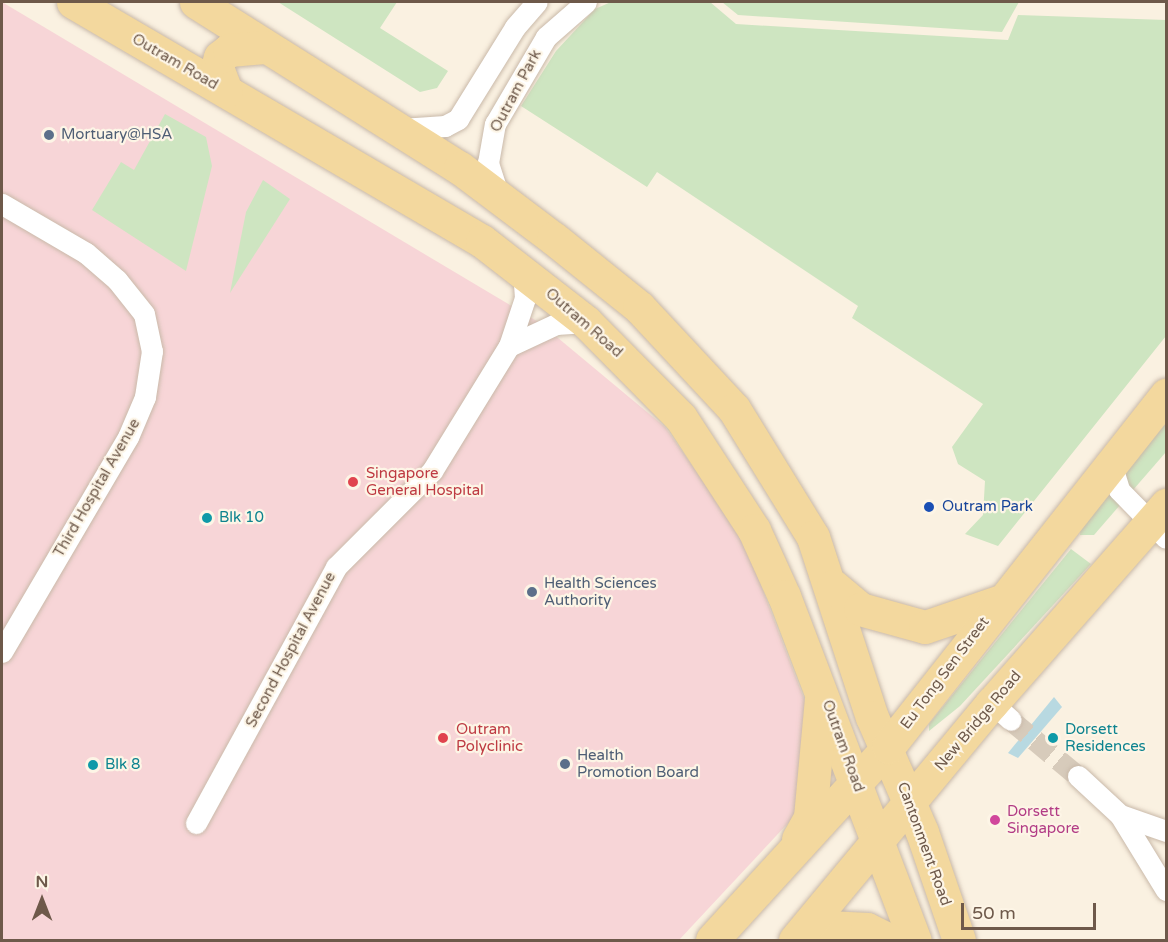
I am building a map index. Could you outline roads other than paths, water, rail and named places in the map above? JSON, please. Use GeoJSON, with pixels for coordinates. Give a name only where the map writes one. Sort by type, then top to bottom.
{"type":"FeatureCollection","features":[{"type":"Feature","properties":{"kind":"main road","name":"Outram Road"},"geometry":{"type":"LineString","coordinates":[[73,2],[226,91],[523,271],[586,322],[681,418],[723,479],[754,530],[821,685],[878,841]]}},
{"type":"Feature","properties":{"kind":"main road"},"geometry":{"type":"LineString","coordinates":[[196,2],[397,129],[499,199],[639,307],[734,409],[802,516],[833,586],[872,717],[888,747]]}},
{"type":"Feature","properties":{"kind":"main road"},"geometry":{"type":"LineString","coordinates":[[226,91],[217,69],[220,57],[229,50],[264,47]]}},
{"type":"Feature","properties":{"kind":"main road","name":"Eu Tong Sen Street"},"geometry":{"type":"LineString","coordinates":[[712,940],[857,784],[888,747],[1110,460],[1167,395]]}},
{"type":"Feature","properties":{"kind":"main road","name":"New Bridge Road"},"geometry":{"type":"LineString","coordinates":[[801,933],[909,801],[1002,711],[1162,522]]}},
{"type":"Feature","properties":{"kind":"main road"},"geometry":{"type":"LineString","coordinates":[[833,586],[860,609],[913,626],[942,625],[998,602]]}},
{"type":"Feature","properties":{"kind":"main road"},"geometry":{"type":"LineString","coordinates":[[778,868],[810,817],[821,685]]}},
{"type":"Feature","properties":{"kind":"main road","name":"Cantonment Road"},"geometry":{"type":"LineString","coordinates":[[888,747],[959,940]]}},
{"type":"Feature","properties":{"kind":"main road"},"geometry":{"type":"LineString","coordinates":[[878,841],[915,940]]}},
{"type":"Feature","properties":{"kind":"main road"},"geometry":{"type":"LineString","coordinates":[[801,933],[867,929],[890,940]]}},
{"type":"Feature","properties":{"kind":"street"},"geometry":{"type":"LineString","coordinates":[[397,129],[445,126],[458,119],[515,27],[537,2]]}},
{"type":"Feature","properties":{"kind":"street","name":"Outram Park"},"geometry":{"type":"LineString","coordinates":[[499,199],[488,163],[495,124],[546,37],[586,2]]}},
{"type":"Feature","properties":{"kind":"street","name":"Third Hospital Avenue"},"geometry":{"type":"LineString","coordinates":[[2,204],[86,253],[117,280],[144,314],[152,351],[145,397],[128,438],[2,652]]}},
{"type":"Feature","properties":{"kind":"street","name":"Second Hospital Avenue"},"geometry":{"type":"LineString","coordinates":[[196,823],[336,567],[432,471],[509,346],[525,298],[523,271]]}},
{"type":"Feature","properties":{"kind":"street"},"geometry":{"type":"LineString","coordinates":[[509,346],[556,324],[586,322]]}},
{"type":"Feature","properties":{"kind":"street"},"geometry":{"type":"LineString","coordinates":[[1110,460],[1119,490],[1162,522]]}},
{"type":"Feature","properties":{"kind":"street"},"geometry":{"type":"LineString","coordinates":[[1082,780],[1120,814],[1157,858],[1167,890]]}},
{"type":"Feature","properties":{"kind":"street"},"geometry":{"type":"LineString","coordinates":[[1120,814],[1167,831]]}},
{"type":"Feature","properties":{"kind":"water"},"geometry":{"type":"Polygon","coordinates":[[[1054,697],[1062,707],[1018,758],[1008,753],[1054,697]]]}},
{"type":"Feature","properties":{"kind":"tunnel"},"geometry":{"type":"LineString","coordinates":[[1011,720],[1078,776]]}},
{"type":"Feature","properties":{"kind":"place","name":"Mortuary@HSA"},"geometry":{"type":"Point","coordinates":[49,135]}},
{"type":"Feature","properties":{"kind":"place","name":"Singapore General Hospital"},"geometry":{"type":"Point","coordinates":[353,482]}},
{"type":"Feature","properties":{"kind":"place","name":"Outram Park"},"geometry":{"type":"Point","coordinates":[929,507]}},
{"type":"Feature","properties":{"kind":"place","name":"Blk 10"},"geometry":{"type":"Point","coordinates":[207,518]}},
{"type":"Feature","properties":{"kind":"place","name":"Health Sciences Authority"},"geometry":{"type":"Point","coordinates":[532,592]}},
{"type":"Feature","properties":{"kind":"place","name":"Outram Polyclinic"},"geometry":{"type":"Point","coordinates":[443,738]}},
{"type":"Feature","properties":{"kind":"place","name":"Dorsett Residences"},"geometry":{"type":"Point","coordinates":[1053,738]}},
{"type":"Feature","properties":{"kind":"place","name":"Health Promotion Board"},"geometry":{"type":"Point","coordinates":[565,764]}},
{"type":"Feature","properties":{"kind":"place","name":"Blk 8"},"geometry":{"type":"Point","coordinates":[93,765]}},
{"type":"Feature","properties":{"kind":"place","name":"Dorsett Singapore"},"geometry":{"type":"Point","coordinates":[995,820]}}]}
